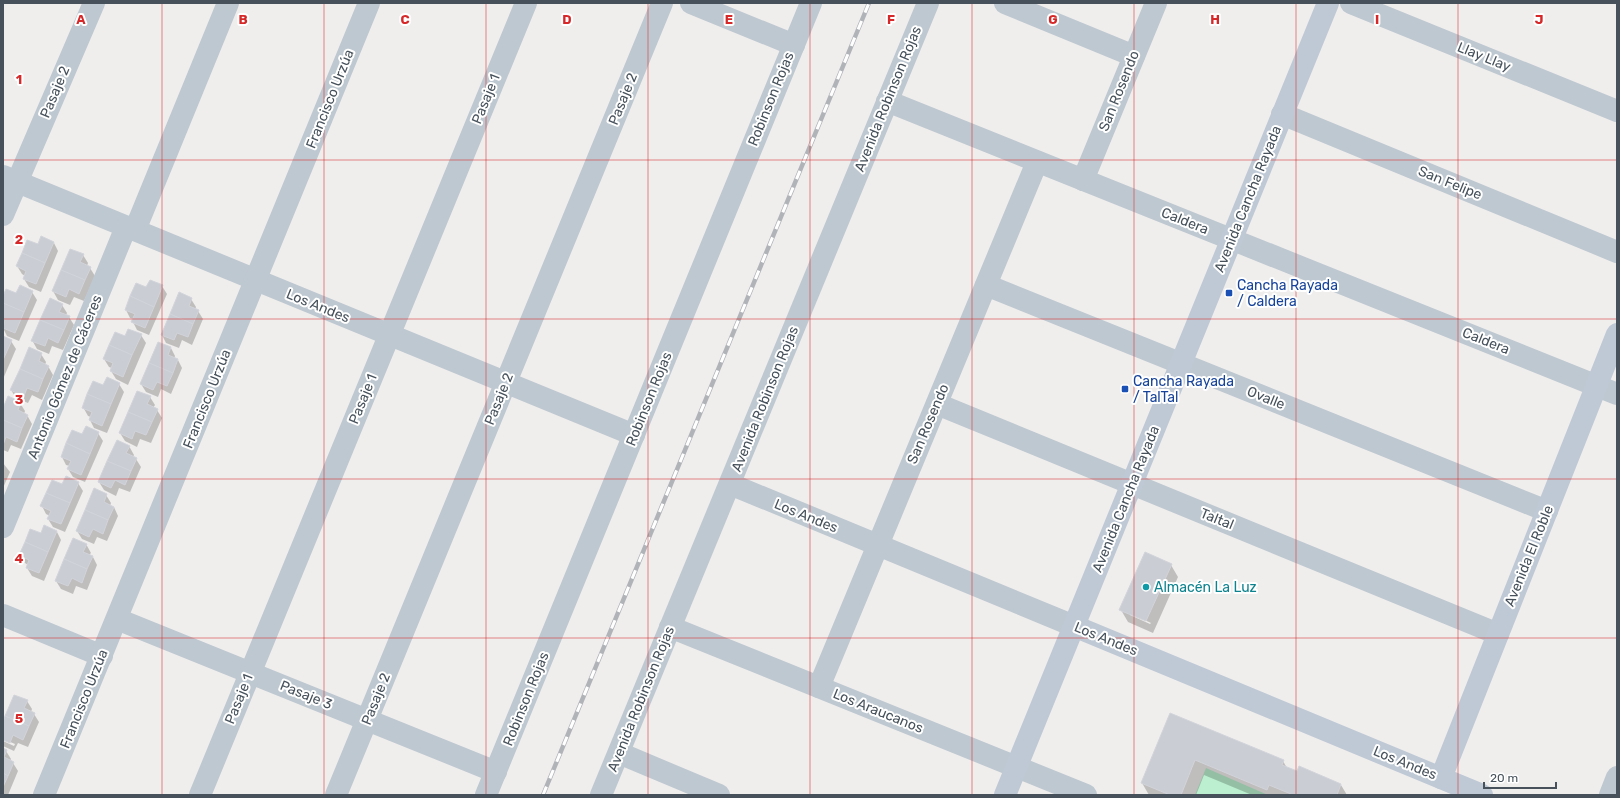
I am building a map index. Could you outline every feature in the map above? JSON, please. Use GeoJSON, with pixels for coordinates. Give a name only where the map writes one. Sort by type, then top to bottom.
{"type":"FeatureCollection","features":[{"type":"Feature","properties":{"kind":"street","name":"Pasaje 2"},"geometry":{"type":"LineString","coordinates":[[3,215],[10,179],[94,3]]}},
{"type":"Feature","properties":{"kind":"street"},"geometry":{"type":"LineString","coordinates":[[131,228],[228,3]]}},
{"type":"Feature","properties":{"kind":"street","name":"Francisco Urzúa"},"geometry":{"type":"LineString","coordinates":[[44,795],[369,3]]}},
{"type":"Feature","properties":{"kind":"street","name":"Pasaje 1"},"geometry":{"type":"LineString","coordinates":[[200,795],[526,3]]}},
{"type":"Feature","properties":{"kind":"street","name":"Pasaje 2"},"geometry":{"type":"LineString","coordinates":[[336,795],[662,3]]}},
{"type":"Feature","properties":{"kind":"street"},"geometry":{"type":"LineString","coordinates":[[691,3],[794,45]]}},
{"type":"Feature","properties":{"kind":"street","name":"Robinson Rojas"},"geometry":{"type":"LineString","coordinates":[[486,795],[811,3]]}},
{"type":"Feature","properties":{"kind":"street","name":"Avenida Robinson Rojas"},"geometry":{"type":"LineString","coordinates":[[601,795],[928,3]]}},
{"type":"Feature","properties":{"kind":"street"},"geometry":{"type":"LineString","coordinates":[[1005,3],[1134,56]]}},
{"type":"Feature","properties":{"kind":"street","name":"San Rosendo"},"geometry":{"type":"LineString","coordinates":[[1083,180],[1156,3]]}},
{"type":"Feature","properties":{"kind":"street","name":"Avenida Cancha Rayada"},"geometry":{"type":"LineString","coordinates":[[1005,795],[1328,3]]}},
{"type":"Feature","properties":{"kind":"street","name":"Llay Llay"},"geometry":{"type":"LineString","coordinates":[[1351,3],[1617,111]]}},
{"type":"Feature","properties":{"kind":"street","name":"Caldera"},"geometry":{"type":"LineString","coordinates":[[887,101],[1617,394]]}},
{"type":"Feature","properties":{"kind":"street","name":"San Felipe"},"geometry":{"type":"LineString","coordinates":[[1282,114],[1617,252]]}},
{"type":"Feature","properties":{"kind":"street","name":"San Rosendo"},"geometry":{"type":"LineString","coordinates":[[819,687],[1037,162]]}},
{"type":"Feature","properties":{"kind":"street","name":"Los Andes"},"geometry":{"type":"LineString","coordinates":[[10,179],[634,435]]}},
{"type":"Feature","properties":{"kind":"street","name":"Antonio Gómez de Cáceres"},"geometry":{"type":"LineString","coordinates":[[3,527],[131,228]]}},
{"type":"Feature","properties":{"kind":"street","name":"Ovalle"},"geometry":{"type":"LineString","coordinates":[[986,285],[1547,511]]}},
{"type":"Feature","properties":{"kind":"street","name":"Avenida El Roble"},"geometry":{"type":"LineString","coordinates":[[1441,778],[1617,334]]}},
{"type":"Feature","properties":{"kind":"street","name":"Taltal"},"geometry":{"type":"LineString","coordinates":[[937,404],[1498,634]]}},
{"type":"Feature","properties":{"kind":"street","name":"Los Andes"},"geometry":{"type":"LineString","coordinates":[[730,484],[1482,795]]}},
{"type":"Feature","properties":{"kind":"street"},"geometry":{"type":"LineString","coordinates":[[3,615],[102,656]]}},
{"type":"Feature","properties":{"kind":"street","name":"Pasaje 3"},"geometry":{"type":"LineString","coordinates":[[117,619],[496,772]]}},
{"type":"Feature","properties":{"kind":"street","name":"Los Araucanos"},"geometry":{"type":"LineString","coordinates":[[670,627],[1086,795]]}},
{"type":"Feature","properties":{"kind":"street"},"geometry":{"type":"LineString","coordinates":[[619,753],[719,795]]}},
{"type":"Feature","properties":{"kind":"street"},"geometry":{"type":"LineString","coordinates":[[1610,795],[1617,777]]}},
{"type":"Feature","properties":{"kind":"green space"},"geometry":{"type":"Polygon","coordinates":[[[1206,768],[1268,795],[1195,795],[1206,768]]]}},
{"type":"Feature","properties":{"kind":"building"},"geometry":{"type":"Polygon","coordinates":[[[41,236],[54,242],[45,263],[22,253],[27,240],[38,244],[41,236]]]}},
{"type":"Feature","properties":{"kind":"building"},"geometry":{"type":"Polygon","coordinates":[[[70,249],[84,254],[80,262],[91,267],[85,280],[61,270],[70,249]]]}},
{"type":"Feature","properties":{"kind":"building"},"geometry":{"type":"Polygon","coordinates":[[[22,253],[45,263],[36,284],[23,279],[26,271],[16,266],[22,253]]]}},
{"type":"Feature","properties":{"kind":"building"},"geometry":{"type":"Polygon","coordinates":[[[61,270],[85,280],[79,294],[69,289],[66,297],[52,291],[61,270]]]}},
{"type":"Feature","properties":{"kind":"building"},"geometry":{"type":"Polygon","coordinates":[[[150,280],[163,285],[154,307],[130,296],[136,283],[146,287],[150,280]]]}},
{"type":"Feature","properties":{"kind":"building"},"geometry":{"type":"Polygon","coordinates":[[[20,285],[33,291],[24,312],[3,303],[3,296],[6,289],[16,293],[20,285]]]}},
{"type":"Feature","properties":{"kind":"building"},"geometry":{"type":"Polygon","coordinates":[[[179,292],[192,298],[189,306],[199,310],[193,324],[170,314],[179,292]]]}},
{"type":"Feature","properties":{"kind":"building"},"geometry":{"type":"Polygon","coordinates":[[[130,296],[154,307],[145,328],[131,322],[135,314],[125,310],[130,296]]]}},
{"type":"Feature","properties":{"kind":"building"},"geometry":{"type":"Polygon","coordinates":[[[50,298],[63,304],[59,312],[70,316],[64,330],[40,320],[50,298]]]}},
{"type":"Feature","properties":{"kind":"building"},"geometry":{"type":"Polygon","coordinates":[[[3,303],[24,312],[15,333],[3,328],[5,320],[3,319],[3,303]]]}},
{"type":"Feature","properties":{"kind":"building"},"geometry":{"type":"Polygon","coordinates":[[[170,314],[193,324],[188,337],[177,333],[174,340],[161,335],[170,314]]]}},
{"type":"Feature","properties":{"kind":"building"},"geometry":{"type":"Polygon","coordinates":[[[40,320],[64,330],[58,343],[48,338],[45,346],[31,341],[40,320]]]}},
{"type":"Feature","properties":{"kind":"building"},"geometry":{"type":"Polygon","coordinates":[[[128,329],[142,334],[132,355],[109,345],[115,332],[125,336],[128,329]]]}},
{"type":"Feature","properties":{"kind":"building"},"geometry":{"type":"Polygon","coordinates":[[[3,336],[12,340],[3,360],[3,336]]]}},
{"type":"Feature","properties":{"kind":"building"},"geometry":{"type":"Polygon","coordinates":[[[158,342],[171,347],[168,355],[178,359],[173,373],[149,363],[158,342]]]}},
{"type":"Feature","properties":{"kind":"building"},"geometry":{"type":"Polygon","coordinates":[[[109,345],[132,355],[123,377],[110,371],[113,363],[103,359],[109,345]]]}},
{"type":"Feature","properties":{"kind":"building"},"geometry":{"type":"Polygon","coordinates":[[[29,347],[42,353],[39,361],[49,366],[43,379],[20,369],[29,347]]]}},
{"type":"Feature","properties":{"kind":"building"},"geometry":{"type":"Polygon","coordinates":[[[149,363],[173,373],[167,386],[157,382],[153,390],[140,384],[149,363]]]}},
{"type":"Feature","properties":{"kind":"building"},"geometry":{"type":"Polygon","coordinates":[[[20,369],[43,379],[38,392],[27,388],[24,396],[10,390],[20,369]]]}},
{"type":"Feature","properties":{"kind":"building"},"geometry":{"type":"Polygon","coordinates":[[[107,377],[120,383],[111,404],[87,394],[93,381],[103,385],[107,377]]]}},
{"type":"Feature","properties":{"kind":"building"},"geometry":{"type":"Polygon","coordinates":[[[137,391],[151,396],[147,404],[158,409],[152,422],[128,412],[137,391]]]}},
{"type":"Feature","properties":{"kind":"building"},"geometry":{"type":"Polygon","coordinates":[[[87,394],[111,404],[102,426],[89,420],[92,412],[82,408],[87,394]]]}},
{"type":"Feature","properties":{"kind":"building"},"geometry":{"type":"Polygon","coordinates":[[[8,396],[21,402],[18,410],[28,415],[22,428],[3,420],[3,408],[8,396]]]}},
{"type":"Feature","properties":{"kind":"building"},"geometry":{"type":"Polygon","coordinates":[[[128,412],[152,422],[146,435],[135,431],[132,439],[119,433],[128,412]]]}},
{"type":"Feature","properties":{"kind":"building"},"geometry":{"type":"Polygon","coordinates":[[[3,420],[22,428],[17,442],[6,437],[3,445],[3,420]]]}},
{"type":"Feature","properties":{"kind":"building"},"geometry":{"type":"Polygon","coordinates":[[[86,426],[99,432],[90,454],[66,443],[72,430],[82,434],[86,426]]]}},
{"type":"Feature","properties":{"kind":"building"},"geometry":{"type":"Polygon","coordinates":[[[117,440],[130,446],[126,453],[137,458],[131,471],[107,461],[117,440]]]}},
{"type":"Feature","properties":{"kind":"building"},"geometry":{"type":"Polygon","coordinates":[[[66,443],[90,454],[81,475],[67,469],[71,461],[61,457],[66,443]]]}},
{"type":"Feature","properties":{"kind":"building"},"geometry":{"type":"Polygon","coordinates":[[[107,461],[131,471],[125,485],[115,480],[111,488],[98,482],[107,461]]]}},
{"type":"Feature","properties":{"kind":"building"},"geometry":{"type":"Polygon","coordinates":[[[66,476],[79,482],[70,503],[46,493],[52,480],[62,484],[66,476]]]}},
{"type":"Feature","properties":{"kind":"building"},"geometry":{"type":"Polygon","coordinates":[[[94,488],[107,494],[104,502],[114,507],[108,520],[85,510],[94,488]]]}},
{"type":"Feature","properties":{"kind":"building"},"geometry":{"type":"Polygon","coordinates":[[[46,493],[70,503],[61,524],[47,519],[51,511],[40,506],[46,493]]]}},
{"type":"Feature","properties":{"kind":"building"},"geometry":{"type":"Polygon","coordinates":[[[85,510],[108,520],[103,534],[93,529],[89,537],[76,531],[85,510]]]}},
{"type":"Feature","properties":{"kind":"building"},"geometry":{"type":"Polygon","coordinates":[[[44,525],[57,531],[48,552],[25,542],[30,529],[41,533],[44,525]]]}},
{"type":"Feature","properties":{"kind":"building"},"geometry":{"type":"Polygon","coordinates":[[[73,538],[87,544],[83,552],[93,556],[87,569],[64,559],[73,538]]]}},
{"type":"Feature","properties":{"kind":"building"},"geometry":{"type":"Polygon","coordinates":[[[25,542],[48,552],[39,573],[26,568],[29,560],[19,555],[25,542]]]}},
{"type":"Feature","properties":{"kind":"building","name":"Almacén La Luz"},"geometry":{"type":"Polygon","coordinates":[[[1145,552],[1172,564],[1146,621],[1119,610],[1145,552]]]}},
{"type":"Feature","properties":{"kind":"building"},"geometry":{"type":"Polygon","coordinates":[[[64,559],[87,569],[82,583],[72,578],[68,586],[55,581],[64,559]]]}},
{"type":"Feature","properties":{"kind":"building"},"geometry":{"type":"Polygon","coordinates":[[[14,695],[28,700],[24,708],[35,713],[29,726],[5,716],[14,695]]]}},
{"type":"Feature","properties":{"kind":"building"},"geometry":{"type":"Polygon","coordinates":[[[1170,713],[1284,760],[1282,765],[1297,771],[1299,766],[1341,784],[1337,795],[1290,795],[1291,794],[1269,785],[1267,790],[1195,760],[1181,795],[1170,795],[1141,783],[1170,713]]]}},
{"type":"Feature","properties":{"kind":"building"},"geometry":{"type":"Polygon","coordinates":[[[5,716],[29,726],[23,740],[13,735],[10,743],[3,740],[3,722],[5,716]]]}},
{"type":"Feature","properties":{"kind":"building"},"geometry":{"type":"Polygon","coordinates":[[[3,748],[7,750],[4,757],[14,762],[8,776],[3,773],[3,748]]]}},
{"type":"Feature","properties":{"kind":"building"},"geometry":{"type":"Polygon","coordinates":[[[3,773],[8,776],[3,787],[3,773]]]}},
{"type":"Feature","properties":{"kind":"railway"},"geometry":{"type":"LineString","coordinates":[[543,795],[869,3]]}},
{"type":"Feature","properties":{"kind":"place","name":"Cancha Rayada / Caldera"},"geometry":{"type":"Point","coordinates":[1229,293]}},
{"type":"Feature","properties":{"kind":"place","name":"Cancha Rayada / TalTal"},"geometry":{"type":"Point","coordinates":[1125,389]}},
{"type":"Feature","properties":{"kind":"place","name":"Almacén La Luz"},"geometry":{"type":"Point","coordinates":[1146,587]}}]}
